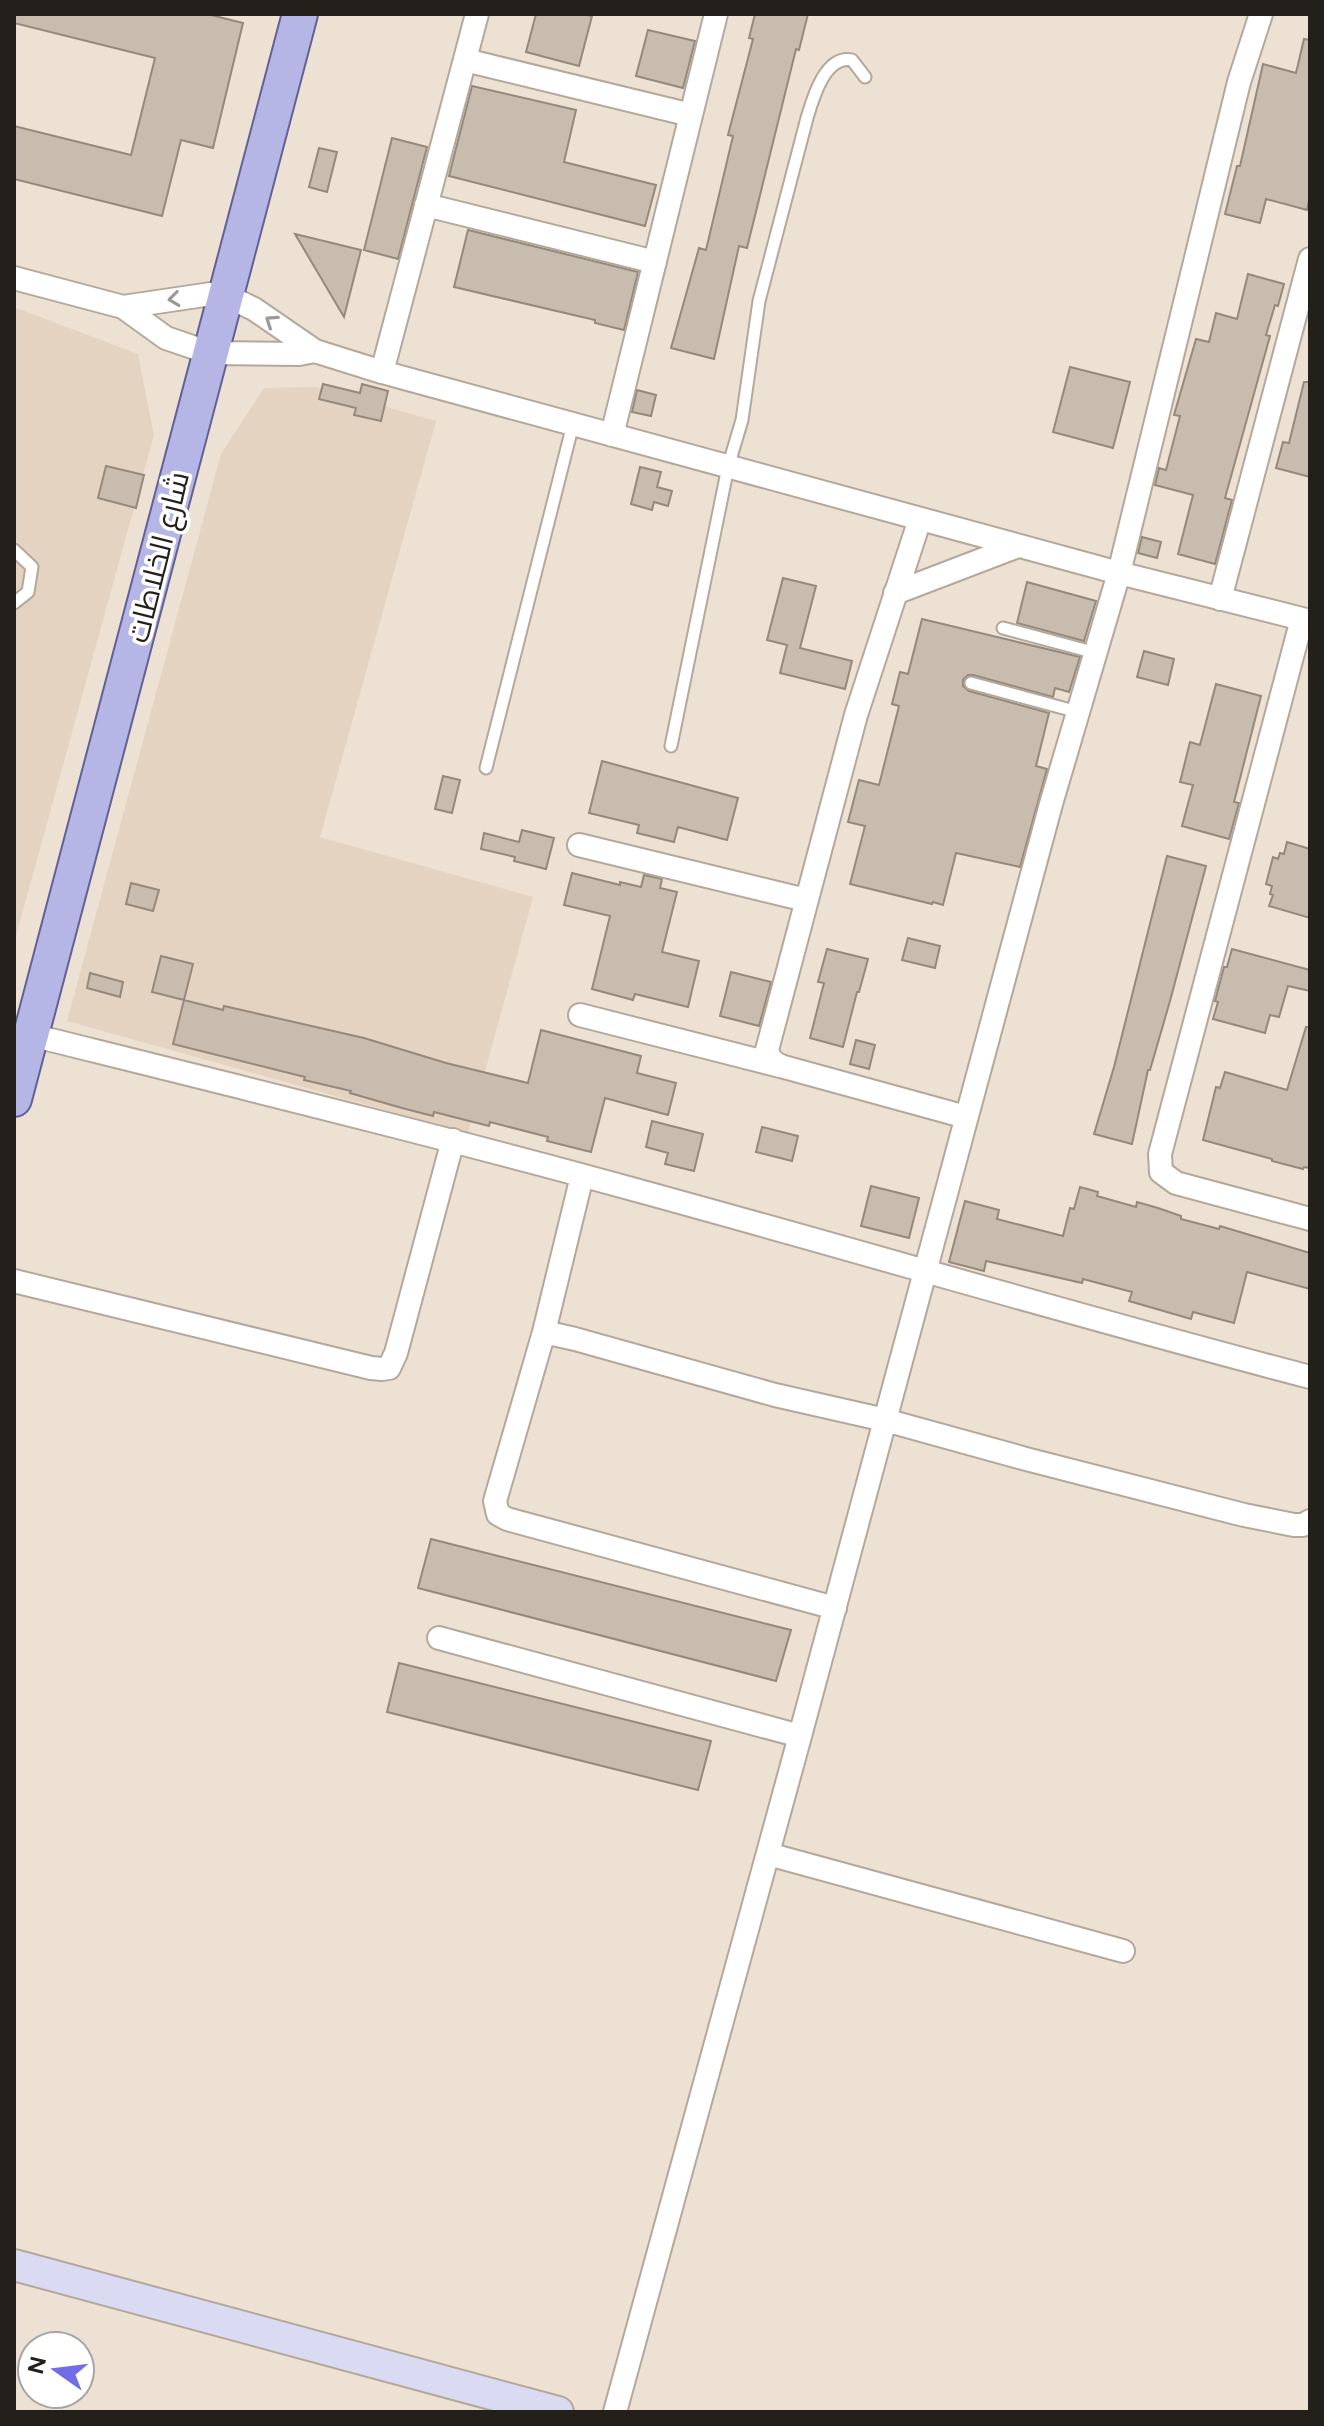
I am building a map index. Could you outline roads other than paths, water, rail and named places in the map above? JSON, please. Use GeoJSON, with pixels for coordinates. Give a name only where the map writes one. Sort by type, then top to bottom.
{"type":"FeatureCollection","features":[{"type":"Feature","properties":{"kind":"main road","name":"شارع الخلاطات"},"geometry":{"type":"LineString","coordinates":[[14,1099],[300,14]]}},
{"type":"Feature","properties":{"kind":"main road"},"geometry":{"type":"LineString","coordinates":[[14,2265],[558,2412]]}},
{"type":"Feature","properties":{"kind":"street"},"geometry":{"type":"LineString","coordinates":[[382,372],[477,14]]}},
{"type":"Feature","properties":{"kind":"street"},"geometry":{"type":"LineString","coordinates":[[612,435],[716,14]]}},
{"type":"Feature","properties":{"kind":"street"},"geometry":{"type":"LineString","coordinates":[[615,2412],[1051,804],[1119,573],[1239,82],[1261,14]]}},
{"type":"Feature","properties":{"kind":"street"},"geometry":{"type":"LineString","coordinates":[[465,60],[691,115]]}},
{"type":"Feature","properties":{"kind":"street"},"geometry":{"type":"LineString","coordinates":[[426,205],[655,262]]}},
{"type":"Feature","properties":{"kind":"street"},"geometry":{"type":"LineString","coordinates":[[1220,599],[1310,259]]}},
{"type":"Feature","properties":{"kind":"street"},"geometry":{"type":"LineString","coordinates":[[14,278],[123,307],[211,294],[225,295],[254,309],[315,351],[382,372],[1018,546],[1306,620],[1159,1164],[1161,1172],[1176,1183],[1310,1219]]}},
{"type":"Feature","properties":{"kind":"street"},"geometry":{"type":"LineString","coordinates":[[123,307],[166,338],[210,353],[299,354],[315,351]]}},
{"type":"Feature","properties":{"kind":"street"},"geometry":{"type":"LineString","coordinates":[[784,1067],[770,1058],[768,1042],[856,715],[920,519]]}},
{"type":"Feature","properties":{"kind":"street"},"geometry":{"type":"LineString","coordinates":[[895,593],[1018,546]]}},
{"type":"Feature","properties":{"kind":"street"},"geometry":{"type":"LineString","coordinates":[[579,845],[806,900]]}},
{"type":"Feature","properties":{"kind":"street"},"geometry":{"type":"LineString","coordinates":[[580,1015],[966,1117]]}},
{"type":"Feature","properties":{"kind":"street"},"geometry":{"type":"LineString","coordinates":[[31,1035],[453,1140],[1310,1377]]}},
{"type":"Feature","properties":{"kind":"street"},"geometry":{"type":"LineString","coordinates":[[14,1281],[371,1368],[389,1368],[396,1353],[453,1140]]}},
{"type":"Feature","properties":{"kind":"street"},"geometry":{"type":"LineString","coordinates":[[582,1176],[544,1332],[495,1501],[498,1514],[835,1608]]}},
{"type":"Feature","properties":{"kind":"street"},"geometry":{"type":"LineString","coordinates":[[544,1332],[775,1395],[885,1420],[1270,1521],[1294,1525],[1310,1521]]}},
{"type":"Feature","properties":{"kind":"street"},"geometry":{"type":"LineString","coordinates":[[439,1638],[800,1736]]}},
{"type":"Feature","properties":{"kind":"street"},"geometry":{"type":"LineString","coordinates":[[768,1854],[1123,1951]]}},
{"type":"Feature","properties":{"kind":"lane"},"geometry":{"type":"LineString","coordinates":[[671,746],[728,467],[742,420],[768,260],[813,100],[832,65],[845,59],[859,66],[865,77]]}},
{"type":"Feature","properties":{"kind":"lane"},"geometry":{"type":"LineString","coordinates":[[486,768],[573,424]]}},
{"type":"Feature","properties":{"kind":"lane"},"geometry":{"type":"LineString","coordinates":[[14,550],[32,567],[28,592],[14,603]]}},
{"type":"Feature","properties":{"kind":"lane"},"geometry":{"type":"LineString","coordinates":[[1003,628],[1096,653]]}},
{"type":"Feature","properties":{"kind":"lane"},"geometry":{"type":"LineString","coordinates":[[971,683],[1078,712]]}}]}
